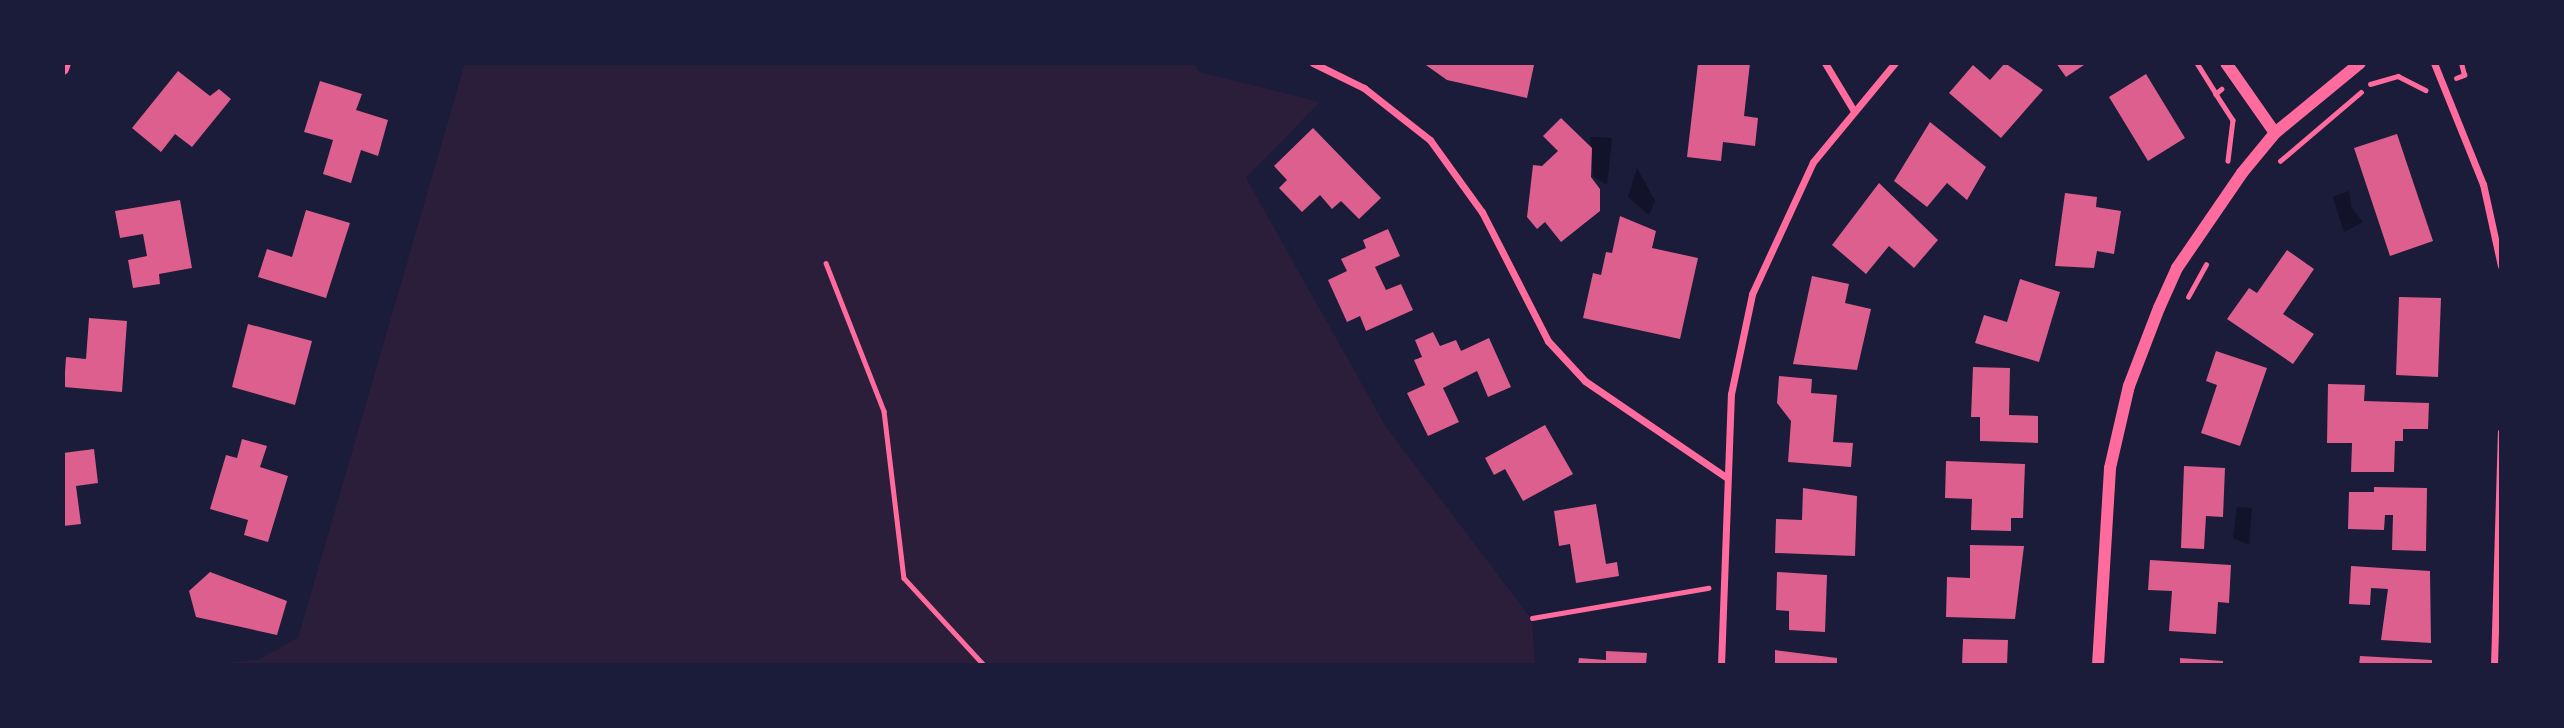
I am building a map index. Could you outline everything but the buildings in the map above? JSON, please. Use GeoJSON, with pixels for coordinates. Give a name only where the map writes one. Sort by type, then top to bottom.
{"type":"FeatureCollection","features":[{"type":"Feature","properties":{"kind":"street"},"geometry":{"type":"LineString","coordinates":[[63,69],[65,63]]}},
{"type":"Feature","properties":{"kind":"street"},"geometry":{"type":"LineString","coordinates":[[1313,63],[1364,88],[1430,140],[1482,212],[1548,341],[1585,381],[1727,478]]}},
{"type":"Feature","properties":{"kind":"street"},"geometry":{"type":"LineString","coordinates":[[1825,63],[1854,111]]}},
{"type":"Feature","properties":{"kind":"street"},"geometry":{"type":"LineString","coordinates":[[1721,665],[1727,478],[1736,360],[1759,273],[1813,162],[1895,63]]}},
{"type":"Feature","properties":{"kind":"street"},"geometry":{"type":"LineString","coordinates":[[2226,63],[2275,133]]}},
{"type":"Feature","properties":{"kind":"street"},"geometry":{"type":"LineString","coordinates":[[2098,665],[2109,481],[2129,386],[2178,268],[2242,173],[2275,133],[2360,63]]}},
{"type":"Feature","properties":{"kind":"street"},"geometry":{"type":"LineString","coordinates":[[2434,63],[2446,83],[2485,193],[2501,267]]}},
{"type":"Feature","properties":{"kind":"street"},"geometry":{"type":"LineString","coordinates":[[2494,665],[2501,432]]}},
{"type":"Feature","properties":{"kind":"path"},"geometry":{"type":"LineString","coordinates":[[2197,63],[2233,120],[2225,158],[2242,173]]}},
{"type":"Feature","properties":{"kind":"path"},"geometry":{"type":"LineString","coordinates":[[2274,169],[2373,81],[2398,76],[2429,92],[2464,75],[2460,63]]}},
{"type":"Feature","properties":{"kind":"path"},"geometry":{"type":"LineString","coordinates":[[2216,94],[2238,78]]}},
{"type":"Feature","properties":{"kind":"path"},"geometry":{"type":"LineString","coordinates":[[2186,301],[2211,256]]}},
{"type":"Feature","properties":{"kind":"path"},"geometry":{"type":"LineString","coordinates":[[826,263],[884,411],[904,578],[984,665]]}},
{"type":"Feature","properties":{"kind":"path"},"geometry":{"type":"LineString","coordinates":[[1532,618],[1707,589]]}},
{"type":"Feature","properties":{"kind":"shaded area"},"geometry":{"type":"Polygon","coordinates":[[[465,63],[1194,63],[1199,72],[1320,102],[1246,178],[1386,427],[1532,620],[1535,665],[210,665],[257,660],[298,638],[465,63]]]}},
{"type":"Feature","properties":{"kind":"shaded area"},"geometry":{"type":"Polygon","coordinates":[[[1590,137],[1612,138],[1607,185],[1593,176],[1590,137]]]}},
{"type":"Feature","properties":{"kind":"shaded area"},"geometry":{"type":"Polygon","coordinates":[[[1637,168],[1655,201],[1649,215],[1628,197],[1637,168]]]}},
{"type":"Feature","properties":{"kind":"shaded area"},"geometry":{"type":"Polygon","coordinates":[[[2349,191],[2351,207],[2363,222],[2344,232],[2333,197],[2349,191]]]}},
{"type":"Feature","properties":{"kind":"shaded area"},"geometry":{"type":"Polygon","coordinates":[[[2237,507],[2252,508],[2249,545],[2233,538],[2237,507]]]}}]}
